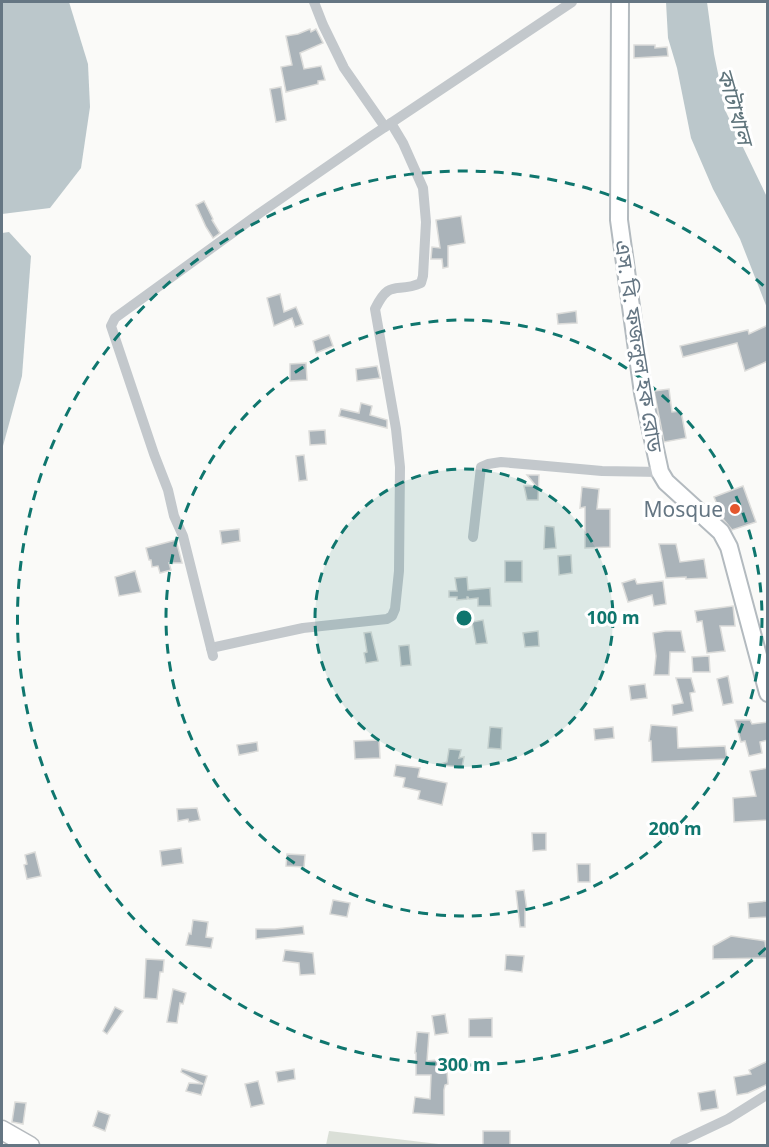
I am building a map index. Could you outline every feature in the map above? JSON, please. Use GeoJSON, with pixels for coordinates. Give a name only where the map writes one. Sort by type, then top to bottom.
{"type":"FeatureCollection","features":[{"type":"Feature","properties":{"kind":"main road","name":"এস. বি. ফজলুল হক রোড"},"geometry":{"type":"LineString","coordinates":[[620,2],[619,220],[643,393],[660,472],[666,482],[720,532],[729,547],[768,693]]}},
{"type":"Feature","properties":{"kind":"main road"},"geometry":{"type":"LineString","coordinates":[[2,1130],[30,1146]]}},
{"type":"Feature","properties":{"kind":"street"},"geometry":{"type":"LineString","coordinates":[[314,2],[344,68],[388,125],[403,143],[423,188],[426,222],[421,283],[390,290],[381,297],[375,309],[396,429],[400,467],[399,571],[395,609],[387,620],[303,628],[212,652],[183,536],[174,516],[168,490],[111,326],[115,318],[260,213],[388,125],[572,2]]}},
{"type":"Feature","properties":{"kind":"street"},"geometry":{"type":"LineString","coordinates":[[473,537],[481,466],[501,462],[602,471],[660,472]]}},
{"type":"Feature","properties":{"kind":"street"},"geometry":{"type":"LineString","coordinates":[[675,1144],[728,1119],[768,1094]]}},
{"type":"Feature","properties":{"kind":"shaded area"},"geometry":{"type":"Polygon","coordinates":[[[2,2],[69,2],[88,64],[90,107],[81,168],[50,208],[2,214],[2,2]]]}},
{"type":"Feature","properties":{"kind":"shaded area"},"geometry":{"type":"Polygon","coordinates":[[[666,2],[707,2],[714,54],[726,112],[767,197],[767,308],[740,239],[713,189],[691,138],[677,68],[668,38],[666,2]]]}},
{"type":"Feature","properties":{"kind":"shaded area"},"geometry":{"type":"Polygon","coordinates":[[[9,232],[31,256],[22,376],[2,447],[2,233],[9,232]]]}},
{"type":"Feature","properties":{"kind":"shaded area"},"geometry":{"type":"Polygon","coordinates":[[[329,1131],[447,1145],[326,1145],[329,1131]]]}},
{"type":"Feature","properties":{"kind":"building"},"geometry":{"type":"Polygon","coordinates":[[[310,29],[311,32],[316,29],[323,43],[300,53],[304,69],[321,66],[325,80],[286,92],[281,67],[292,65],[286,36],[310,29]]]}},
{"type":"Feature","properties":{"kind":"building"},"geometry":{"type":"Polygon","coordinates":[[[634,45],[667,47],[668,56],[634,58],[634,45]]]}},
{"type":"Feature","properties":{"kind":"building"},"geometry":{"type":"Polygon","coordinates":[[[281,87],[286,120],[276,122],[270,89],[281,87]]]}},
{"type":"Feature","properties":{"kind":"building"},"geometry":{"type":"Polygon","coordinates":[[[204,201],[220,233],[213,238],[196,205],[204,201]]]}},
{"type":"Feature","properties":{"kind":"building"},"geometry":{"type":"Polygon","coordinates":[[[461,216],[465,243],[448,246],[448,267],[443,268],[442,259],[431,259],[432,247],[440,248],[436,220],[461,216]]]}},
{"type":"Feature","properties":{"kind":"building"},"geometry":{"type":"Polygon","coordinates":[[[280,294],[284,312],[296,307],[303,324],[295,327],[292,318],[274,326],[267,298],[280,294]]]}},
{"type":"Feature","properties":{"kind":"building"},"geometry":{"type":"Polygon","coordinates":[[[576,311],[577,323],[558,324],[557,314],[576,311]]]}},
{"type":"Feature","properties":{"kind":"building"},"geometry":{"type":"Polygon","coordinates":[[[768,325],[768,361],[745,371],[737,343],[683,357],[680,346],[748,330],[749,334],[768,325]]]}},
{"type":"Feature","properties":{"kind":"building"},"geometry":{"type":"Polygon","coordinates":[[[329,335],[333,346],[316,353],[313,341],[329,335]]]}},
{"type":"Feature","properties":{"kind":"building"},"geometry":{"type":"Polygon","coordinates":[[[306,363],[307,380],[290,381],[290,364],[306,363]]]}},
{"type":"Feature","properties":{"kind":"building"},"geometry":{"type":"Polygon","coordinates":[[[377,366],[380,378],[357,381],[356,369],[377,366]]]}},
{"type":"Feature","properties":{"kind":"building"},"geometry":{"type":"Polygon","coordinates":[[[669,389],[672,412],[681,411],[686,438],[664,442],[654,391],[669,389]]]}},
{"type":"Feature","properties":{"kind":"building"},"geometry":{"type":"Polygon","coordinates":[[[361,403],[372,406],[370,415],[387,420],[387,428],[339,416],[341,409],[359,413],[361,403]]]}},
{"type":"Feature","properties":{"kind":"building"},"geometry":{"type":"Polygon","coordinates":[[[325,430],[326,444],[310,445],[309,431],[325,430]]]}},
{"type":"Feature","properties":{"kind":"building"},"geometry":{"type":"Polygon","coordinates":[[[304,455],[307,480],[299,481],[296,456],[304,455]]]}},
{"type":"Feature","properties":{"kind":"building"},"geometry":{"type":"Polygon","coordinates":[[[527,475],[539,475],[538,500],[527,500],[524,486],[536,486],[527,475]]]}},
{"type":"Feature","properties":{"kind":"building","name":"Mosque"},"geometry":{"type":"Polygon","coordinates":[[[743,486],[756,522],[732,530],[723,519],[714,497],[743,486]]]}},
{"type":"Feature","properties":{"kind":"building"},"geometry":{"type":"Polygon","coordinates":[[[582,487],[599,489],[597,509],[610,509],[610,547],[585,548],[585,507],[580,508],[582,487]]]}},
{"type":"Feature","properties":{"kind":"building"},"geometry":{"type":"Polygon","coordinates":[[[545,526],[554,527],[556,548],[544,549],[545,526]]]}},
{"type":"Feature","properties":{"kind":"building"},"geometry":{"type":"Polygon","coordinates":[[[239,529],[240,541],[222,544],[220,531],[239,529]]]}},
{"type":"Feature","properties":{"kind":"building"},"geometry":{"type":"Polygon","coordinates":[[[176,540],[182,563],[169,563],[171,570],[160,573],[158,566],[152,567],[146,548],[176,540]]]}},
{"type":"Feature","properties":{"kind":"building"},"geometry":{"type":"Polygon","coordinates":[[[659,544],[676,544],[680,562],[704,559],[707,578],[666,578],[659,544]]]}},
{"type":"Feature","properties":{"kind":"building"},"geometry":{"type":"Polygon","coordinates":[[[571,555],[572,573],[559,575],[558,556],[571,555]]]}},
{"type":"Feature","properties":{"kind":"building"},"geometry":{"type":"Polygon","coordinates":[[[505,561],[522,561],[522,582],[505,582],[505,561]]]}},
{"type":"Feature","properties":{"kind":"building"},"geometry":{"type":"Polygon","coordinates":[[[135,571],[141,592],[119,596],[115,577],[135,571]]]}},
{"type":"Feature","properties":{"kind":"building"},"geometry":{"type":"Polygon","coordinates":[[[467,577],[468,590],[490,588],[491,606],[478,606],[478,598],[469,599],[467,597],[467,599],[457,600],[457,597],[449,597],[449,591],[457,591],[455,578],[467,577]]]}},
{"type":"Feature","properties":{"kind":"building"},"geometry":{"type":"Polygon","coordinates":[[[635,579],[637,584],[663,581],[666,604],[654,606],[652,595],[628,602],[622,583],[635,579]]]}},
{"type":"Feature","properties":{"kind":"building"},"geometry":{"type":"Polygon","coordinates":[[[733,606],[735,626],[720,626],[725,651],[707,653],[702,621],[697,622],[695,611],[733,606]]]}},
{"type":"Feature","properties":{"kind":"building"},"geometry":{"type":"Polygon","coordinates":[[[483,620],[487,643],[476,644],[472,622],[483,620]]]}},
{"type":"Feature","properties":{"kind":"building"},"geometry":{"type":"Polygon","coordinates":[[[538,631],[539,646],[525,647],[523,633],[538,631]]]}},
{"type":"Feature","properties":{"kind":"building"},"geometry":{"type":"Polygon","coordinates":[[[681,631],[685,652],[670,652],[669,675],[654,675],[656,656],[653,633],[681,631]]]}},
{"type":"Feature","properties":{"kind":"building"},"geometry":{"type":"Polygon","coordinates":[[[371,632],[378,661],[366,663],[364,633],[371,632]]]}},
{"type":"Feature","properties":{"kind":"building"},"geometry":{"type":"Polygon","coordinates":[[[409,645],[411,665],[401,666],[399,646],[409,645]]]}},
{"type":"Feature","properties":{"kind":"building"},"geometry":{"type":"Polygon","coordinates":[[[709,656],[710,672],[693,672],[692,657],[709,656]]]}},
{"type":"Feature","properties":{"kind":"building"},"geometry":{"type":"Polygon","coordinates":[[[728,676],[733,703],[723,705],[717,679],[728,676]]]}},
{"type":"Feature","properties":{"kind":"building"},"geometry":{"type":"Polygon","coordinates":[[[676,678],[691,678],[695,692],[690,693],[693,711],[673,715],[672,705],[683,703],[676,678]]]}},
{"type":"Feature","properties":{"kind":"building"},"geometry":{"type":"Polygon","coordinates":[[[645,684],[647,698],[631,700],[629,686],[645,684]]]}},
{"type":"Feature","properties":{"kind":"building"},"geometry":{"type":"Polygon","coordinates":[[[735,720],[750,720],[752,724],[768,722],[768,740],[760,742],[762,753],[749,756],[745,741],[741,742],[735,720]]]}},
{"type":"Feature","properties":{"kind":"building"},"geometry":{"type":"Polygon","coordinates":[[[651,725],[677,727],[678,748],[725,746],[727,759],[652,762],[651,741],[649,741],[651,725]]]}},
{"type":"Feature","properties":{"kind":"building"},"geometry":{"type":"Polygon","coordinates":[[[490,727],[502,728],[501,749],[488,748],[490,727]]]}},
{"type":"Feature","properties":{"kind":"building"},"geometry":{"type":"Polygon","coordinates":[[[613,727],[614,738],[595,740],[594,729],[613,727]]]}},
{"type":"Feature","properties":{"kind":"building"},"geometry":{"type":"Polygon","coordinates":[[[379,740],[380,758],[355,759],[354,741],[379,740]]]}},
{"type":"Feature","properties":{"kind":"building"},"geometry":{"type":"Polygon","coordinates":[[[257,742],[258,751],[239,755],[237,745],[257,742]]]}},
{"type":"Feature","properties":{"kind":"building"},"geometry":{"type":"Polygon","coordinates":[[[449,749],[461,750],[459,758],[464,757],[462,767],[437,765],[447,762],[449,749]]]}},
{"type":"Feature","properties":{"kind":"building"},"geometry":{"type":"Polygon","coordinates":[[[396,765],[420,768],[418,777],[447,783],[442,805],[418,799],[420,791],[403,787],[405,778],[394,776],[396,765]]]}},
{"type":"Feature","properties":{"kind":"building"},"geometry":{"type":"Polygon","coordinates":[[[768,768],[768,820],[734,822],[733,798],[756,796],[750,771],[768,768]]]}},
{"type":"Feature","properties":{"kind":"building"},"geometry":{"type":"Polygon","coordinates":[[[197,808],[200,820],[178,821],[177,809],[197,808]]]}},
{"type":"Feature","properties":{"kind":"building"},"geometry":{"type":"Polygon","coordinates":[[[532,833],[546,833],[546,850],[533,851],[532,833]]]}},
{"type":"Feature","properties":{"kind":"building"},"geometry":{"type":"Polygon","coordinates":[[[181,848],[183,863],[162,866],[160,851],[181,848]]]}},
{"type":"Feature","properties":{"kind":"building"},"geometry":{"type":"Polygon","coordinates":[[[35,852],[41,876],[27,879],[24,865],[27,864],[25,855],[35,852]]]}},
{"type":"Feature","properties":{"kind":"building"},"geometry":{"type":"Polygon","coordinates":[[[287,854],[305,855],[304,867],[286,866],[287,854]]]}},
{"type":"Feature","properties":{"kind":"building"},"geometry":{"type":"Polygon","coordinates":[[[577,864],[590,864],[590,882],[578,882],[577,864]]]}},
{"type":"Feature","properties":{"kind":"building"},"geometry":{"type":"Polygon","coordinates":[[[524,890],[527,910],[525,910],[525,927],[520,927],[516,891],[524,890]]]}},
{"type":"Feature","properties":{"kind":"building"},"geometry":{"type":"Polygon","coordinates":[[[333,900],[350,903],[347,917],[330,914],[333,900]]]}},
{"type":"Feature","properties":{"kind":"building"},"geometry":{"type":"Polygon","coordinates":[[[768,901],[768,917],[749,918],[748,903],[768,901]]]}},
{"type":"Feature","properties":{"kind":"building"},"geometry":{"type":"Polygon","coordinates":[[[193,920],[208,922],[206,937],[213,938],[211,948],[186,945],[189,933],[191,934],[193,920]]]}},
{"type":"Feature","properties":{"kind":"building"},"geometry":{"type":"Polygon","coordinates":[[[303,926],[304,934],[256,939],[256,929],[303,926]]]}},
{"type":"Feature","properties":{"kind":"building"},"geometry":{"type":"Polygon","coordinates":[[[731,936],[765,941],[767,958],[713,959],[713,946],[731,936]]]}},
{"type":"Feature","properties":{"kind":"building"},"geometry":{"type":"Polygon","coordinates":[[[285,950],[313,953],[315,974],[300,975],[299,963],[283,961],[285,950]]]}},
{"type":"Feature","properties":{"kind":"building"},"geometry":{"type":"Polygon","coordinates":[[[506,955],[524,956],[522,972],[505,970],[506,955]]]}},
{"type":"Feature","properties":{"kind":"building"},"geometry":{"type":"Polygon","coordinates":[[[146,959],[164,960],[163,972],[160,972],[157,999],[144,998],[146,959]]]}},
{"type":"Feature","properties":{"kind":"building"},"geometry":{"type":"Polygon","coordinates":[[[173,989],[186,993],[183,1004],[180,1003],[177,1023],[167,1022],[173,989]]]}},
{"type":"Feature","properties":{"kind":"building"},"geometry":{"type":"Polygon","coordinates":[[[115,1007],[123,1011],[107,1034],[103,1031],[115,1007]]]}},
{"type":"Feature","properties":{"kind":"building"},"geometry":{"type":"Polygon","coordinates":[[[445,1014],[448,1033],[435,1035],[432,1016],[445,1014]]]}},
{"type":"Feature","properties":{"kind":"building"},"geometry":{"type":"Polygon","coordinates":[[[492,1018],[492,1037],[469,1037],[469,1019],[492,1018]]]}},
{"type":"Feature","properties":{"kind":"building"},"geometry":{"type":"Polygon","coordinates":[[[417,1032],[429,1033],[427,1061],[446,1059],[448,1084],[445,1085],[444,1090],[444,1115],[413,1113],[415,1097],[430,1099],[431,1075],[416,1075],[417,1032]]]}},
{"type":"Feature","properties":{"kind":"building"},"geometry":{"type":"Polygon","coordinates":[[[768,1061],[768,1084],[737,1095],[734,1077],[751,1074],[749,1070],[768,1061]]]}},
{"type":"Feature","properties":{"kind":"building"},"geometry":{"type":"Polygon","coordinates":[[[182,1069],[207,1076],[201,1095],[186,1091],[189,1083],[203,1084],[181,1072],[182,1069]]]}},
{"type":"Feature","properties":{"kind":"building"},"geometry":{"type":"Polygon","coordinates":[[[294,1069],[295,1079],[278,1082],[276,1072],[294,1069]]]}},
{"type":"Feature","properties":{"kind":"building"},"geometry":{"type":"Polygon","coordinates":[[[258,1081],[264,1104],[251,1107],[245,1084],[258,1081]]]}},
{"type":"Feature","properties":{"kind":"building"},"geometry":{"type":"Polygon","coordinates":[[[715,1090],[718,1108],[701,1111],[698,1093],[715,1090]]]}},
{"type":"Feature","properties":{"kind":"building"},"geometry":{"type":"Polygon","coordinates":[[[15,1102],[26,1103],[23,1124],[12,1122],[15,1102]]]}},
{"type":"Feature","properties":{"kind":"building"},"geometry":{"type":"Polygon","coordinates":[[[98,1111],[110,1115],[105,1131],[93,1126],[98,1111]]]}},
{"type":"Feature","properties":{"kind":"building"},"geometry":{"type":"Polygon","coordinates":[[[483,1131],[510,1131],[510,1146],[483,1146],[483,1131]]]}},
{"type":"Feature","properties":{"kind":"place","name":"Mosque"},"geometry":{"type":"Point","coordinates":[735,509]}},
{"type":"Feature","properties":{"kind":"water label","name":"কাটাখাল"},"geometry":{"type":"Point","coordinates":[736,106]}}]}
